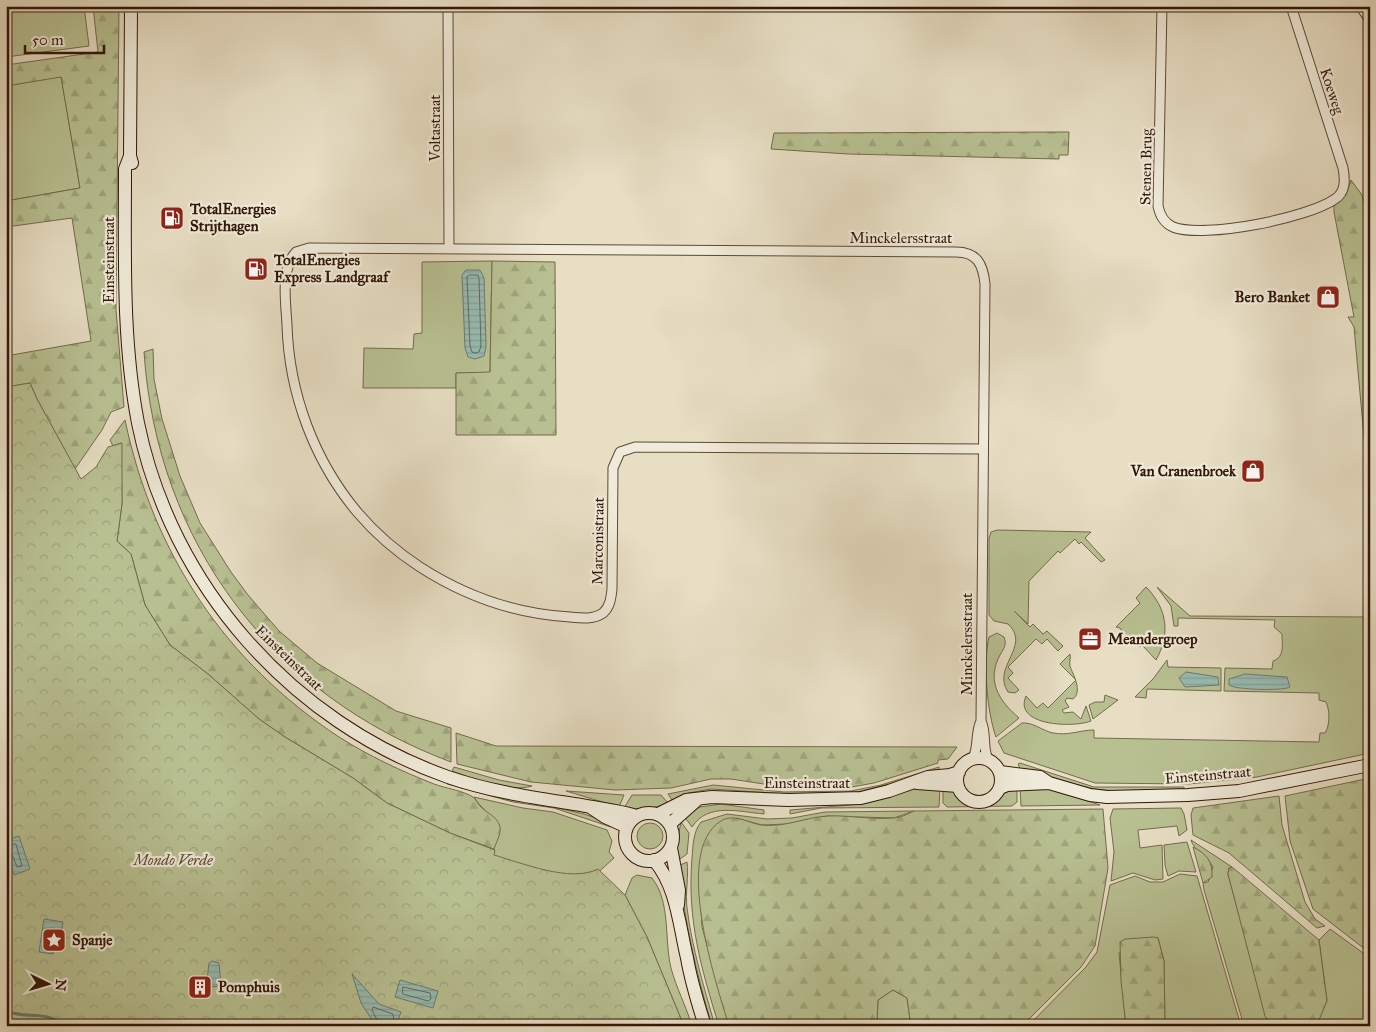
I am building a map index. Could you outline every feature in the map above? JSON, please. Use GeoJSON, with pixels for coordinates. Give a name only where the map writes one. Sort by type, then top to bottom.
{"type":"FeatureCollection","features":[{"type":"Feature","properties":{"kind":"main road","name":"Einsteinstraat"},"geometry":{"type":"LineString","coordinates":[[131,6],[130,156],[125,169],[124,267],[126,324],[135,404],[155,485],[179,542],[216,603],[251,646],[290,685],[327,715],[400,757],[438,773],[493,790],[590,807],[608,808],[637,816]]}},
{"type":"Feature","properties":{"kind":"main road"},"geometry":{"type":"LineString","coordinates":[[973,758],[988,759],[996,764],[1000,772],[1000,788],[994,796],[979,802],[968,799],[958,786],[959,772],[964,764],[973,758]]}},
{"type":"Feature","properties":{"kind":"main road","name":"Einsteinstraat"},"geometry":{"type":"LineString","coordinates":[[1000,772],[1040,777],[1049,783],[1090,795],[1107,797],[1196,795],[1239,791],[1370,765]]}},
{"type":"Feature","properties":{"kind":"main road","name":"Einsteinstraat"},"geometry":{"type":"LineString","coordinates":[[658,814],[686,800],[722,797],[768,800],[850,800],[876,795],[928,776],[950,775],[959,772]]}},
{"type":"Feature","properties":{"kind":"main road","name":"Einsteinstraat"},"geometry":{"type":"LineString","coordinates":[[914,782],[958,786]]}},
{"type":"Feature","properties":{"kind":"main road","name":"Einsteinstraat"},"geometry":{"type":"LineString","coordinates":[[1000,788],[1007,785],[1049,783]]}},
{"type":"Feature","properties":{"kind":"main road"},"geometry":{"type":"LineString","coordinates":[[670,824],[698,799]]}},
{"type":"Feature","properties":{"kind":"main road","name":"Einsteinstraat"},"geometry":{"type":"LineString","coordinates":[[590,807],[605,817],[627,827]]}},
{"type":"Feature","properties":{"kind":"main road"},"geometry":{"type":"LineString","coordinates":[[670,848],[666,854],[654,860],[646,860],[633,854],[626,841],[627,827],[637,816],[651,812],[658,814],[670,824],[673,832],[670,848],[679,890],[678,912]]}},
{"type":"Feature","properties":{"kind":"main road"},"geometry":{"type":"LineString","coordinates":[[654,860],[664,872],[678,912],[687,960],[705,1026]]}},
{"type":"Feature","properties":{"kind":"street","name":"Voltastraat"},"geometry":{"type":"LineString","coordinates":[[448,6],[449,249]]}},
{"type":"Feature","properties":{"kind":"street","name":"Stenen Brug"},"geometry":{"type":"LineString","coordinates":[[1162,6],[1158,206],[1160,214],[1165,221],[1182,229],[1252,226],[1335,199],[1344,185]]}},
{"type":"Feature","properties":{"kind":"street","name":"Koeweg"},"geometry":{"type":"LineString","coordinates":[[1291,6],[1340,159],[1345,178],[1344,185]]}},
{"type":"Feature","properties":{"kind":"street"},"geometry":{"type":"LineString","coordinates":[[1360,6],[1370,20]]}},
{"type":"Feature","properties":{"kind":"street","name":"Marconistraat"},"geometry":{"type":"LineString","coordinates":[[449,249],[309,248],[296,252],[287,268],[287,347],[296,393],[313,442],[334,480],[358,512],[388,544],[420,567],[452,586],[484,599],[546,615],[585,618],[603,613],[611,600],[612,589],[613,468],[620,452],[626,449],[635,447],[982,450]]}},
{"type":"Feature","properties":{"kind":"street","name":"Minckelersstraat"},"geometry":{"type":"LineString","coordinates":[[449,249],[956,252],[972,255],[982,266],[985,284],[981,721],[977,730],[976,751],[973,758]]}},
{"type":"Feature","properties":{"kind":"street","name":"Minckelersstraat"},"geometry":{"type":"LineString","coordinates":[[981,721],[986,730],[986,752],[988,759]]}},
{"type":"Feature","properties":{"kind":"green space"},"geometry":{"type":"Polygon","coordinates":[[[6,6],[84,6],[89,46],[6,57],[6,6]]]}},
{"type":"Feature","properties":{"kind":"green space"},"geometry":{"type":"Polygon","coordinates":[[[93,6],[119,6],[116,310],[124,407],[111,412],[102,430],[75,469],[30,383],[6,387],[6,356],[91,341],[72,218],[6,227],[6,201],[80,188],[61,77],[6,86],[6,65],[98,52],[93,6]]]}},
{"type":"Feature","properties":{"kind":"green space"},"geometry":{"type":"Polygon","coordinates":[[[61,76],[80,188],[6,201],[6,86],[61,76]]]}},
{"type":"Feature","properties":{"kind":"green space"},"geometry":{"type":"Polygon","coordinates":[[[1069,132],[1068,155],[1059,155],[1059,159],[848,154],[771,149],[774,133],[1069,132]]]}},
{"type":"Feature","properties":{"kind":"green space"},"geometry":{"type":"Polygon","coordinates":[[[1351,180],[1362,195],[1370,224],[1370,503],[1354,327],[1348,317],[1354,317],[1334,212],[1334,206],[1346,195],[1351,180]]]}},
{"type":"Feature","properties":{"kind":"green space"},"geometry":{"type":"Polygon","coordinates":[[[492,261],[490,373],[456,373],[456,388],[363,388],[364,348],[413,349],[414,334],[422,333],[422,262],[492,261]]]}},
{"type":"Feature","properties":{"kind":"green space"},"geometry":{"type":"Polygon","coordinates":[[[492,261],[555,262],[556,435],[456,435],[456,373],[490,372],[492,261]]]}},
{"type":"Feature","properties":{"kind":"green space"},"geometry":{"type":"Polygon","coordinates":[[[153,349],[154,379],[162,419],[180,476],[200,523],[231,572],[279,631],[317,663],[396,711],[451,728],[451,762],[387,733],[329,697],[279,653],[235,604],[200,548],[172,488],[154,422],[144,352],[153,349]]]}},
{"type":"Feature","properties":{"kind":"green space","name":"Mondo Verde"},"geometry":{"type":"Polygon","coordinates":[[[30,383],[81,479],[96,467],[108,447],[122,443],[122,504],[117,541],[131,554],[145,605],[170,645],[208,674],[259,719],[353,778],[387,803],[450,833],[495,850],[494,855],[532,867],[574,874],[587,873],[598,869],[625,895],[647,937],[684,1026],[6,1026],[6,387],[30,383]]]}},
{"type":"Feature","properties":{"kind":"green space"},"geometry":{"type":"Polygon","coordinates":[[[125,420],[138,469],[154,515],[175,559],[200,600],[229,639],[261,675],[298,707],[339,737],[362,751],[397,768],[434,784],[460,791],[473,797],[499,824],[500,834],[494,849],[450,833],[387,803],[353,778],[259,719],[208,674],[170,645],[145,605],[131,554],[117,541],[122,504],[121,443],[113,446],[110,440],[125,420]]]}},
{"type":"Feature","properties":{"kind":"green space"},"geometry":{"type":"Polygon","coordinates":[[[997,530],[1091,532],[1085,538],[1105,560],[1101,562],[1081,542],[1079,544],[1075,539],[1060,553],[1058,551],[1029,581],[1028,624],[1014,611],[1030,627],[1033,624],[1043,634],[1047,631],[1063,646],[1058,651],[1047,639],[1042,644],[1036,639],[1008,667],[1013,673],[1008,678],[1019,690],[1015,693],[1008,692],[1004,683],[1004,674],[1016,640],[1014,632],[1008,624],[994,621],[989,615],[989,538],[991,532],[997,530]]]}},
{"type":"Feature","properties":{"kind":"green space"},"geometry":{"type":"Polygon","coordinates":[[[1146,587],[1159,604],[1164,622],[1164,641],[1156,660],[1142,645],[1140,647],[1128,635],[1126,637],[1120,628],[1116,627],[1140,603],[1136,598],[1146,587]]]}},
{"type":"Feature","properties":{"kind":"green space"},"geometry":{"type":"Polygon","coordinates":[[[1157,587],[1190,616],[1370,617],[1370,753],[1257,777],[1189,784],[1095,783],[1004,753],[998,741],[1022,723],[1058,734],[1094,730],[1094,738],[1319,742],[1320,733],[1325,733],[1327,730],[1329,718],[1326,702],[1319,700],[1319,693],[1224,691],[1225,668],[1272,669],[1273,661],[1281,653],[1282,646],[1282,634],[1274,627],[1275,620],[1178,618],[1178,626],[1174,626],[1171,606],[1157,587]]]}},
{"type":"Feature","properties":{"kind":"green space"},"geometry":{"type":"Polygon","coordinates":[[[145,605],[493,849],[497,839],[498,825],[474,797],[523,808],[553,812],[607,830],[612,841],[609,852],[614,858],[593,877],[543,874],[426,833],[145,605]]]}},
{"type":"Feature","properties":{"kind":"green space"},"geometry":{"type":"Polygon","coordinates":[[[997,633],[1004,637],[1005,644],[994,673],[997,690],[1006,705],[1019,718],[996,737],[988,701],[986,660],[989,637],[997,633]]]}},
{"type":"Feature","properties":{"kind":"green space"},"geometry":{"type":"Polygon","coordinates":[[[1070,654],[1070,666],[1075,679],[1060,664],[1070,654]]]}},
{"type":"Feature","properties":{"kind":"green space"},"geometry":{"type":"Polygon","coordinates":[[[1167,660],[1168,667],[1221,668],[1221,691],[1147,689],[1146,698],[1135,697],[1153,679],[1167,660]]]}},
{"type":"Feature","properties":{"kind":"green space"},"geometry":{"type":"Polygon","coordinates":[[[1076,680],[1076,696],[1073,699],[1067,698],[1065,701],[1069,707],[1062,710],[1064,713],[1073,712],[1081,719],[1086,706],[1091,721],[1059,724],[1036,719],[1028,714],[1024,706],[1026,696],[1037,708],[1043,703],[1048,708],[1076,680]]]}},
{"type":"Feature","properties":{"kind":"green space"},"geometry":{"type":"Polygon","coordinates":[[[1105,695],[1118,700],[1093,719],[1089,705],[1095,702],[1104,702],[1105,695]]]}},
{"type":"Feature","properties":{"kind":"green space"},"geometry":{"type":"Polygon","coordinates":[[[456,733],[496,746],[957,747],[948,759],[938,760],[938,763],[874,783],[846,788],[790,788],[731,779],[711,779],[671,788],[615,790],[531,782],[457,764],[456,733]]]}},
{"type":"Feature","properties":{"kind":"green space"},"geometry":{"type":"Polygon","coordinates":[[[1020,763],[1094,787],[1184,787],[1184,789],[1128,791],[1095,789],[1040,774],[1021,771],[1018,764],[1020,763]]]}},
{"type":"Feature","properties":{"kind":"green space"},"geometry":{"type":"Polygon","coordinates":[[[454,767],[499,780],[532,786],[512,788],[492,784],[452,771],[454,767]]]}},
{"type":"Feature","properties":{"kind":"green space"},"geometry":{"type":"Polygon","coordinates":[[[939,767],[939,771],[854,793],[788,794],[711,789],[688,793],[672,800],[668,794],[713,785],[784,792],[851,791],[881,785],[939,767]]]}},
{"type":"Feature","properties":{"kind":"green space"},"geometry":{"type":"Polygon","coordinates":[[[1370,778],[1370,953],[1313,909],[1290,841],[1285,796],[1370,778]]]}},
{"type":"Feature","properties":{"kind":"green space"},"geometry":{"type":"Polygon","coordinates":[[[448,782],[584,814],[613,824],[611,827],[554,808],[513,802],[447,784],[448,782]]]}},
{"type":"Feature","properties":{"kind":"green space"},"geometry":{"type":"Polygon","coordinates":[[[940,788],[939,807],[821,808],[790,814],[790,810],[862,804],[915,789],[940,788]]]}},
{"type":"Feature","properties":{"kind":"green space"},"geometry":{"type":"Polygon","coordinates":[[[943,788],[956,792],[969,801],[980,805],[990,803],[1005,793],[1017,789],[1017,802],[1012,806],[947,807],[943,803],[943,788]]]}},
{"type":"Feature","properties":{"kind":"green space"},"geometry":{"type":"Polygon","coordinates":[[[1020,788],[1051,789],[1100,805],[1021,806],[1020,788]]]}},
{"type":"Feature","properties":{"kind":"green space"},"geometry":{"type":"Polygon","coordinates":[[[566,791],[624,795],[619,807],[566,791]]]}},
{"type":"Feature","properties":{"kind":"green space"},"geometry":{"type":"Polygon","coordinates":[[[632,795],[661,795],[668,803],[658,807],[624,808],[632,795]]]}},
{"type":"Feature","properties":{"kind":"green space"},"geometry":{"type":"Polygon","coordinates":[[[1279,796],[1282,825],[1305,902],[1315,919],[1325,926],[1317,928],[1229,853],[1193,835],[1191,815],[1193,808],[1279,796]]]}},
{"type":"Feature","properties":{"kind":"green space"},"geometry":{"type":"Polygon","coordinates":[[[721,804],[764,810],[764,814],[725,810],[715,811],[699,819],[692,827],[684,816],[700,807],[721,804]]]}},
{"type":"Feature","properties":{"kind":"green space"},"geometry":{"type":"Polygon","coordinates":[[[1181,808],[1187,830],[1179,836],[1177,826],[1138,830],[1140,848],[1162,845],[1163,879],[1155,880],[1133,873],[1111,881],[1114,852],[1110,818],[1113,809],[1181,808]]]}},
{"type":"Feature","properties":{"kind":"green space"},"geometry":{"type":"Polygon","coordinates":[[[1103,809],[1108,868],[1095,946],[1081,967],[1022,1026],[911,1026],[907,998],[893,990],[878,1000],[877,1021],[873,1026],[729,1026],[708,950],[699,888],[700,860],[707,837],[721,821],[736,818],[770,826],[828,816],[896,818],[914,811],[1103,809]]]}},
{"type":"Feature","properties":{"kind":"green space"},"geometry":{"type":"Polygon","coordinates":[[[914,811],[894,818],[827,816],[787,824],[762,825],[736,818],[699,874],[702,927],[729,1026],[719,1026],[701,964],[692,902],[693,844],[696,830],[701,822],[727,814],[767,819],[792,818],[825,812],[914,811]]]}},
{"type":"Feature","properties":{"kind":"green space"},"geometry":{"type":"Polygon","coordinates":[[[681,822],[689,833],[687,854],[677,861],[676,848],[681,822]]]}},
{"type":"Feature","properties":{"kind":"green space"},"geometry":{"type":"Polygon","coordinates":[[[650,823],[659,827],[663,836],[659,845],[650,849],[641,845],[637,836],[641,827],[650,823]]]}},
{"type":"Feature","properties":{"kind":"green space"},"geometry":{"type":"Polygon","coordinates":[[[1191,840],[1232,867],[1229,868],[1228,874],[1268,1021],[1279,1024],[1310,1023],[1327,1001],[1319,940],[1330,929],[1370,958],[1370,1026],[1244,1026],[1204,890],[1203,883],[1208,882],[1213,867],[1191,840]]]}},
{"type":"Feature","properties":{"kind":"green space"},"geometry":{"type":"Polygon","coordinates":[[[1187,842],[1196,872],[1179,871],[1168,876],[1165,865],[1164,845],[1187,842]]]}},
{"type":"Feature","properties":{"kind":"green space"},"geometry":{"type":"Polygon","coordinates":[[[1193,847],[1202,853],[1210,863],[1212,877],[1203,883],[1193,847]]]}},
{"type":"Feature","properties":{"kind":"green space"},"geometry":{"type":"Polygon","coordinates":[[[687,862],[689,923],[715,1026],[712,1026],[701,986],[684,907],[678,866],[687,862]]]}},
{"type":"Feature","properties":{"kind":"green space"},"geometry":{"type":"Polygon","coordinates":[[[1232,867],[1319,940],[1327,1001],[1319,1020],[1300,1024],[1287,1024],[1268,1021],[1265,1016],[1228,874],[1229,868],[1232,867]]]}},
{"type":"Feature","properties":{"kind":"green space"},"geometry":{"type":"Polygon","coordinates":[[[1180,874],[1197,876],[1241,1026],[1165,1026],[1164,961],[1158,938],[1119,953],[1126,1026],[1028,1026],[1085,968],[1097,952],[1110,885],[1135,876],[1150,882],[1163,882],[1180,874]]]}},
{"type":"Feature","properties":{"kind":"green space"},"geometry":{"type":"Polygon","coordinates":[[[637,875],[652,878],[662,898],[665,909],[671,968],[692,1026],[684,1026],[647,937],[625,895],[632,878],[637,875]]]}},
{"type":"Feature","properties":{"kind":"green space"},"geometry":{"type":"Polygon","coordinates":[[[1158,938],[1164,961],[1165,1026],[1126,1026],[1121,981],[1120,942],[1125,939],[1158,938]]]}},
{"type":"Feature","properties":{"kind":"green space"},"geometry":{"type":"Polygon","coordinates":[[[893,990],[907,998],[911,1026],[873,1026],[877,1021],[878,1000],[893,990]]]}},
{"type":"Feature","properties":{"kind":"water"},"geometry":{"type":"Polygon","coordinates":[[[466,270],[480,270],[484,278],[486,347],[484,356],[475,359],[468,357],[465,348],[462,275],[466,270]]]}},
{"type":"Feature","properties":{"kind":"water"},"geometry":{"type":"Polygon","coordinates":[[[1186,672],[1218,677],[1219,685],[1185,687],[1179,678],[1186,672]]]}},
{"type":"Feature","properties":{"kind":"water"},"geometry":{"type":"Polygon","coordinates":[[[1245,674],[1287,677],[1290,687],[1260,689],[1240,688],[1229,685],[1229,679],[1245,674]]]}},
{"type":"Feature","properties":{"kind":"water"},"geometry":{"type":"Polygon","coordinates":[[[19,836],[30,869],[14,875],[6,850],[6,840],[19,836]]]}},
{"type":"Feature","properties":{"kind":"water"},"geometry":{"type":"Polygon","coordinates":[[[44,919],[63,922],[62,929],[50,928],[47,945],[55,947],[53,954],[39,952],[44,919]]]}},
{"type":"Feature","properties":{"kind":"water"},"geometry":{"type":"Polygon","coordinates":[[[212,961],[219,963],[221,985],[213,987],[207,981],[209,963],[212,961]]]}},
{"type":"Feature","properties":{"kind":"water"},"geometry":{"type":"Polygon","coordinates":[[[352,974],[379,1004],[401,1012],[398,1020],[414,1026],[376,1026],[361,1003],[352,974]]]}},
{"type":"Feature","properties":{"kind":"water"},"geometry":{"type":"Polygon","coordinates":[[[400,980],[438,991],[433,1008],[395,997],[400,980]]]}},
{"type":"Feature","properties":{"kind":"waterway"},"geometry":{"type":"LineString","coordinates":[[6,1011],[14,1014],[43,1016],[57,1021],[64,1026]]}},
{"type":"Feature","properties":{"kind":"place","name":"TotalEnergies Strijthagen"},"geometry":{"type":"Point","coordinates":[172,218]}},
{"type":"Feature","properties":{"kind":"place","name":"TotalEnergies Express Landgraaf"},"geometry":{"type":"Point","coordinates":[256,269]}},
{"type":"Feature","properties":{"kind":"place","name":"Bero Banket"},"geometry":{"type":"Point","coordinates":[1328,297]}},
{"type":"Feature","properties":{"kind":"place","name":"Van Cranenbroek"},"geometry":{"type":"Point","coordinates":[1253,471]}},
{"type":"Feature","properties":{"kind":"place","name":"Meandergroep"},"geometry":{"type":"Point","coordinates":[1090,639]}},
{"type":"Feature","properties":{"kind":"place","name":"Spanje"},"geometry":{"type":"Point","coordinates":[54,940]}},
{"type":"Feature","properties":{"kind":"place","name":"Pomphuis"},"geometry":{"type":"Point","coordinates":[200,987]}}]}
